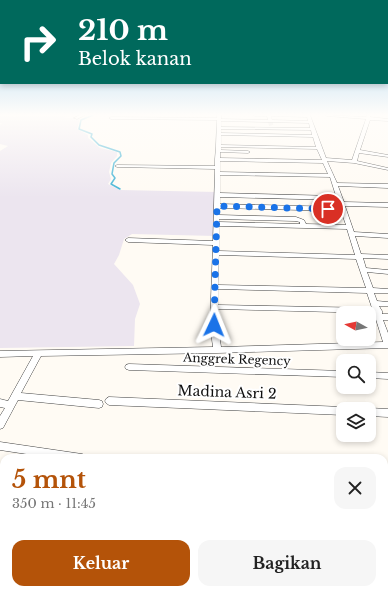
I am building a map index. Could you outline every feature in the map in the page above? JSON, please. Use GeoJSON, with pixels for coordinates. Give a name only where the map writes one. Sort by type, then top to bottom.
{"type":"FeatureCollection","features":[{"type":"Feature","properties":{"kind":"street"},"geometry":{"type":"LineString","coordinates":[[217,350],[214,325],[218,143]]}},
{"type":"Feature","properties":{"kind":"street"},"geometry":{"type":"LineString","coordinates":[[0,354],[217,350],[387,341],[335,184],[317,143]]}},
{"type":"Feature","properties":{"kind":"street"},"geometry":{"type":"LineString","coordinates":[[354,162],[360,143]]}},
{"type":"Feature","properties":{"kind":"street"},"geometry":{"type":"LineString","coordinates":[[218,148],[319,148]]}},
{"type":"Feature","properties":{"kind":"street"},"geometry":{"type":"LineString","coordinates":[[218,148],[266,152]]}},
{"type":"Feature","properties":{"kind":"street"},"geometry":{"type":"LineString","coordinates":[[357,151],[388,156]]}},
{"type":"Feature","properties":{"kind":"street"},"geometry":{"type":"LineString","coordinates":[[217,160],[325,160],[354,162],[388,169]]}},
{"type":"Feature","properties":{"kind":"street"},"geometry":{"type":"LineString","coordinates":[[117,166],[332,176]]}},
{"type":"Feature","properties":{"kind":"street"},"geometry":{"type":"LineString","coordinates":[[335,184],[388,186]]}},
{"type":"Feature","properties":{"kind":"street"},"geometry":{"type":"LineString","coordinates":[[217,195],[342,204]]}},
{"type":"Feature","properties":{"kind":"street"},"geometry":{"type":"LineString","coordinates":[[217,206],[342,204],[388,205]]}},
{"type":"Feature","properties":{"kind":"street"},"geometry":{"type":"LineString","coordinates":[[217,217],[296,219],[302,220],[304,226]]}},
{"type":"Feature","properties":{"kind":"street"},"geometry":{"type":"LineString","coordinates":[[217,224],[304,226],[350,230],[388,236]]}},
{"type":"Feature","properties":{"kind":"street"},"geometry":{"type":"LineString","coordinates":[[128,240],[216,242]]}},
{"type":"Feature","properties":{"kind":"street"},"geometry":{"type":"LineString","coordinates":[[216,253],[388,257]]}},
{"type":"Feature","properties":{"kind":"street"},"geometry":{"type":"LineString","coordinates":[[363,270],[388,272]]}},
{"type":"Feature","properties":{"kind":"street"},"geometry":{"type":"LineString","coordinates":[[215,287],[388,291]]}},
{"type":"Feature","properties":{"kind":"street"},"geometry":{"type":"LineString","coordinates":[[375,303],[388,304]]}},
{"type":"Feature","properties":{"kind":"street"},"geometry":{"type":"LineString","coordinates":[[215,307],[379,314],[388,317]]}},
{"type":"Feature","properties":{"kind":"street"},"geometry":{"type":"LineString","coordinates":[[0,425],[38,354]]}},
{"type":"Feature","properties":{"kind":"street","name":"Anggrek Regency"},"geometry":{"type":"LineString","coordinates":[[129,367],[336,374]]}},
{"type":"Feature","properties":{"kind":"street"},"geometry":{"type":"LineString","coordinates":[[376,375],[388,376]]}},
{"type":"Feature","properties":{"kind":"street"},"geometry":{"type":"LineString","coordinates":[[15,396],[99,404]]}},
{"type":"Feature","properties":{"kind":"street","name":"Madina Asri 2"},"geometry":{"type":"LineString","coordinates":[[109,401],[336,411]]}},
{"type":"Feature","properties":{"kind":"street"},"geometry":{"type":"LineString","coordinates":[[0,403],[10,405]]}},
{"type":"Feature","properties":{"kind":"street"},"geometry":{"type":"LineString","coordinates":[[376,412],[388,413]]}},
{"type":"Feature","properties":{"kind":"street"},"geometry":{"type":"LineString","coordinates":[[0,446],[55,454]]}},
{"type":"Feature","properties":{"kind":"shaded area"},"geometry":{"type":"Polygon","coordinates":[[[0,143],[94,143],[100,148],[117,152],[117,156],[111,163],[109,172],[111,179],[108,184],[120,190],[217,192],[216,236],[132,234],[124,239],[119,255],[114,264],[133,285],[140,304],[135,319],[134,346],[0,348],[0,151],[8,146],[0,143]]]}},
{"type":"Feature","properties":{"kind":"waterway"},"geometry":{"type":"LineString","coordinates":[[97,143],[99,145],[120,152],[121,156],[114,163],[112,174],[115,178],[111,184],[120,189]]}},
{"type":"Feature","properties":{"kind":"route"},"geometry":{"type":"LineString","coordinates":[[214,325],[217,206],[328,209]]}}]}
